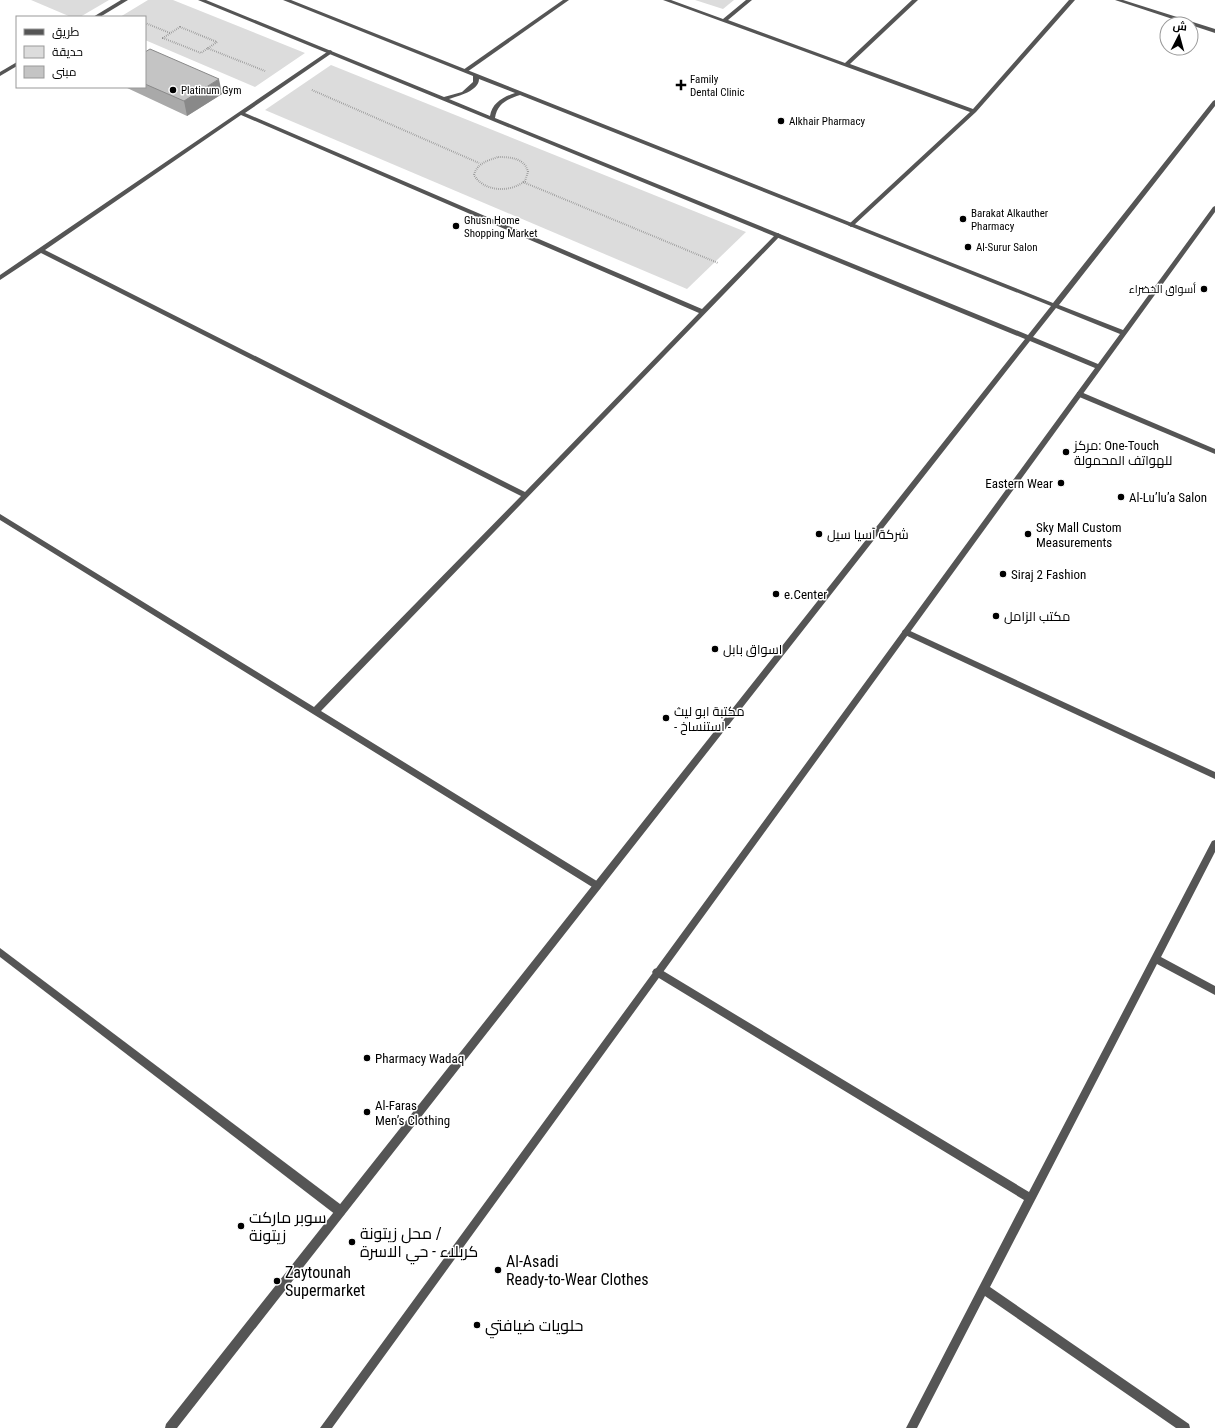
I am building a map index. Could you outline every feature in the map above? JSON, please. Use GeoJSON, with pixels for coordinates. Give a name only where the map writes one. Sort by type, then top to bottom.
{"type":"FeatureCollection","features":[{"type":"Feature","properties":{"kind":"street"},"geometry":{"type":"LineString","coordinates":[[98,16],[125,0]]}},
{"type":"Feature","properties":{"kind":"street"},"geometry":{"type":"LineString","coordinates":[[201,0],[1100,366]]}},
{"type":"Feature","properties":{"kind":"street"},"geometry":{"type":"LineString","coordinates":[[286,0],[1124,333]]}},
{"type":"Feature","properties":{"kind":"street"},"geometry":{"type":"LineString","coordinates":[[465,72],[566,0]]}},
{"type":"Feature","properties":{"kind":"street"},"geometry":{"type":"LineString","coordinates":[[666,0],[974,111]]}},
{"type":"Feature","properties":{"kind":"street"},"geometry":{"type":"LineString","coordinates":[[725,20],[750,0]]}},
{"type":"Feature","properties":{"kind":"street"},"geometry":{"type":"LineString","coordinates":[[847,64],[915,0]]}},
{"type":"Feature","properties":{"kind":"street"},"geometry":{"type":"LineString","coordinates":[[851,225],[974,111],[1072,0]]}},
{"type":"Feature","properties":{"kind":"street"},"geometry":{"type":"LineString","coordinates":[[1118,0],[1215,31]]}},
{"type":"Feature","properties":{"kind":"street"},"geometry":{"type":"LineString","coordinates":[[0,278],[330,52]]}},
{"type":"Feature","properties":{"kind":"street"},"geometry":{"type":"LineString","coordinates":[[0,74],[16,65]]}},
{"type":"Feature","properties":{"kind":"street"},"geometry":{"type":"LineString","coordinates":[[443,99],[464,93],[476,82],[476,76]]}},
{"type":"Feature","properties":{"kind":"street"},"geometry":{"type":"LineString","coordinates":[[492,119],[492,110],[498,103],[508,97],[520,93]]}},
{"type":"Feature","properties":{"kind":"street"},"geometry":{"type":"LineString","coordinates":[[170,1428],[1215,102]]}},
{"type":"Feature","properties":{"kind":"street"},"geometry":{"type":"LineString","coordinates":[[241,113],[703,312]]}},
{"type":"Feature","properties":{"kind":"street"},"geometry":{"type":"LineString","coordinates":[[325,1428],[1215,208]]}},
{"type":"Feature","properties":{"kind":"street"},"geometry":{"type":"LineString","coordinates":[[315,712],[778,235]]}},
{"type":"Feature","properties":{"kind":"street"},"geometry":{"type":"LineString","coordinates":[[40,250],[525,495]]}},
{"type":"Feature","properties":{"kind":"street"},"geometry":{"type":"LineString","coordinates":[[1079,394],[1215,452]]}},
{"type":"Feature","properties":{"kind":"street"},"geometry":{"type":"LineString","coordinates":[[0,517],[597,886]]}},
{"type":"Feature","properties":{"kind":"street"},"geometry":{"type":"LineString","coordinates":[[906,632],[1215,776]]}},
{"type":"Feature","properties":{"kind":"street"},"geometry":{"type":"LineString","coordinates":[[912,1428],[1215,844]]}},
{"type":"Feature","properties":{"kind":"street"},"geometry":{"type":"LineString","coordinates":[[0,952],[340,1211]]}},
{"type":"Feature","properties":{"kind":"street"},"geometry":{"type":"LineString","coordinates":[[1155,958],[1215,991]]}},
{"type":"Feature","properties":{"kind":"street"},"geometry":{"type":"LineString","coordinates":[[657,972],[1030,1199]]}},
{"type":"Feature","properties":{"kind":"street"},"geometry":{"type":"LineString","coordinates":[[983,1289],[1185,1428]]}},
{"type":"Feature","properties":{"kind":"path"},"geometry":{"type":"LineString","coordinates":[[146,23],[170,33]]}},
{"type":"Feature","properties":{"kind":"path"},"geometry":{"type":"LineString","coordinates":[[180,27],[217,42],[201,53],[163,38],[170,33],[180,27]]}},
{"type":"Feature","properties":{"kind":"path"},"geometry":{"type":"LineString","coordinates":[[207,48],[289,80],[479,163]]}},
{"type":"Feature","properties":{"kind":"path"},"geometry":{"type":"LineString","coordinates":[[498,157],[518,160],[525,164],[528,170],[528,176],[523,182],[515,187],[504,189],[484,186],[477,182],[473,175],[474,169],[479,163],[498,157]]}},
{"type":"Feature","properties":{"kind":"path"},"geometry":{"type":"LineString","coordinates":[[523,182],[741,273]]}},
{"type":"Feature","properties":{"kind":"green space"},"geometry":{"type":"Polygon","coordinates":[[[31,0],[109,0],[82,16],[69,16],[31,0]]]}},
{"type":"Feature","properties":{"kind":"green space"},"geometry":{"type":"Polygon","coordinates":[[[148,0],[173,0],[305,53],[255,87],[146,40],[146,16],[122,16],[148,0]]]}},
{"type":"Feature","properties":{"kind":"green space"},"geometry":{"type":"Polygon","coordinates":[[[695,0],[734,0],[723,9],[695,0]]]}},
{"type":"Feature","properties":{"kind":"green space"},"geometry":{"type":"Polygon","coordinates":[[[331,65],[746,232],[687,289],[265,110],[331,65]]]}},
{"type":"Feature","properties":{"kind":"building"},"geometry":{"type":"Polygon","coordinates":[[[150,49],[219,79],[184,101],[146,84],[146,51],[150,49]]]}},
{"type":"Feature","properties":{"kind":"place","name":"Family Dental Clinic"},"geometry":{"type":"Point","coordinates":[681,85]}},
{"type":"Feature","properties":{"kind":"place","name":"Platinum Gym"},"geometry":{"type":"Point","coordinates":[173,90]}},
{"type":"Feature","properties":{"kind":"place","name":"Alkhair Pharmacy"},"geometry":{"type":"Point","coordinates":[781,121]}},
{"type":"Feature","properties":{"kind":"place","name":"Barakat Alkauther Pharmacy"},"geometry":{"type":"Point","coordinates":[963,219]}},
{"type":"Feature","properties":{"kind":"place","name":"Ghusn Home Shopping Market"},"geometry":{"type":"Point","coordinates":[456,226]}},
{"type":"Feature","properties":{"kind":"place","name":"Al-Surur Salon"},"geometry":{"type":"Point","coordinates":[968,247]}},
{"type":"Feature","properties":{"kind":"place","name":"أسواق الخضراء"},"geometry":{"type":"Point","coordinates":[1204,289]}},
{"type":"Feature","properties":{"kind":"place","name":"مركز: One-Touch للهواتف المحمولة"},"geometry":{"type":"Point","coordinates":[1066,452]}},
{"type":"Feature","properties":{"kind":"place","name":"Eastern Wear"},"geometry":{"type":"Point","coordinates":[1061,483]}},
{"type":"Feature","properties":{"kind":"place","name":"Al-Lu’lu’a Salon"},"geometry":{"type":"Point","coordinates":[1121,497]}},
{"type":"Feature","properties":{"kind":"place","name":"شركة آسيا سيل"},"geometry":{"type":"Point","coordinates":[819,534]}},
{"type":"Feature","properties":{"kind":"place","name":"Sky Mall Custom Measurements"},"geometry":{"type":"Point","coordinates":[1028,534]}},
{"type":"Feature","properties":{"kind":"place","name":"Siraj 2 Fashion"},"geometry":{"type":"Point","coordinates":[1003,574]}},
{"type":"Feature","properties":{"kind":"place","name":"e.Center"},"geometry":{"type":"Point","coordinates":[776,594]}},
{"type":"Feature","properties":{"kind":"place","name":"مكتب الزامل"},"geometry":{"type":"Point","coordinates":[996,616]}},
{"type":"Feature","properties":{"kind":"place","name":"اسواق بابل"},"geometry":{"type":"Point","coordinates":[715,649]}},
{"type":"Feature","properties":{"kind":"place","name":"مكتبة ابو ليث - استنساخ -"},"geometry":{"type":"Point","coordinates":[666,718]}},
{"type":"Feature","properties":{"kind":"place","name":"Pharmacy Wadaq"},"geometry":{"type":"Point","coordinates":[367,1058]}},
{"type":"Feature","properties":{"kind":"place","name":"Al-Faras Men’s Clothing"},"geometry":{"type":"Point","coordinates":[367,1112]}},
{"type":"Feature","properties":{"kind":"place","name":"سوبر ماركت زيتونة"},"geometry":{"type":"Point","coordinates":[241,1226]}},
{"type":"Feature","properties":{"kind":"place","name":"محل زيتونة / كربلاء - حي الاسرة"},"geometry":{"type":"Point","coordinates":[352,1242]}},
{"type":"Feature","properties":{"kind":"place","name":"Al-Asadi Ready-to-Wear Clothes"},"geometry":{"type":"Point","coordinates":[498,1270]}},
{"type":"Feature","properties":{"kind":"place","name":"Zaytounah Supermarket"},"geometry":{"type":"Point","coordinates":[277,1281]}},
{"type":"Feature","properties":{"kind":"place","name":"حلويات ضيافتي"},"geometry":{"type":"Point","coordinates":[477,1325]}}]}
